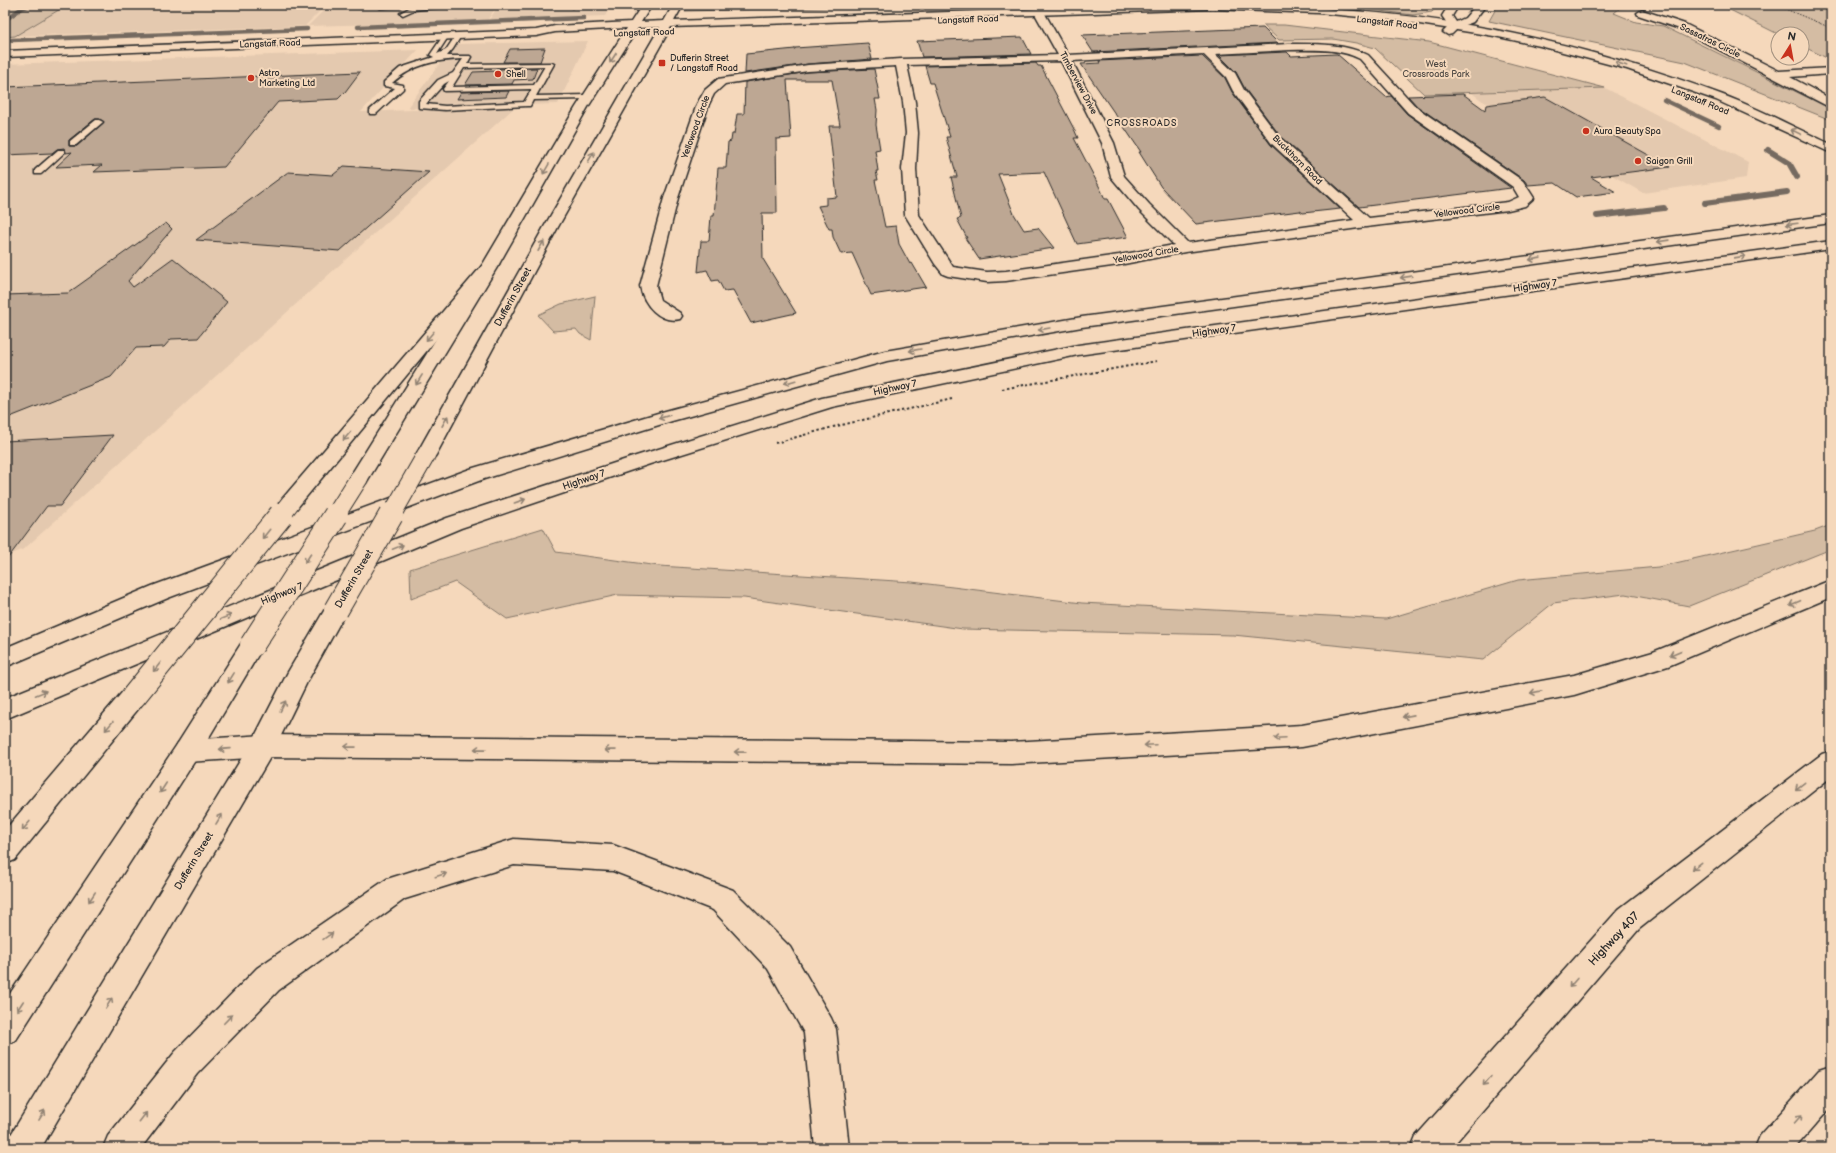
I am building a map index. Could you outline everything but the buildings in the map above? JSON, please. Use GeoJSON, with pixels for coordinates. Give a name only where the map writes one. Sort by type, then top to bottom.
{"type":"FeatureCollection","features":[{"type":"Feature","properties":{"kind":"main road"},"geometry":{"type":"LineString","coordinates":[[5,1029],[187,751],[252,645],[359,478],[491,264],[588,97],[647,5]]}},
{"type":"Feature","properties":{"kind":"main road","name":"Dufferin Street"},"geometry":{"type":"LineString","coordinates":[[22,1148],[263,746],[297,679],[426,455],[551,227],[678,5]]}},
{"type":"Feature","properties":{"kind":"main road"},"geometry":{"type":"LineString","coordinates":[[1454,5],[1447,16],[1451,29],[1469,20],[1481,5]]}},
{"type":"Feature","properties":{"kind":"main road","name":"Langstaff Road"},"geometry":{"type":"LineString","coordinates":[[5,54],[536,33],[550,36],[632,29],[1041,15],[1212,6],[1309,7],[1409,19],[1511,43],[1590,64],[1665,87],[1720,108],[1810,152]]}},
{"type":"Feature","properties":{"kind":"main road","name":"Langstaff Road"},"geometry":{"type":"LineString","coordinates":[[1041,15],[1206,13],[1267,14],[1345,18],[1451,29],[1518,38],[1610,61],[1720,98],[1831,149]]}},
{"type":"Feature","properties":{"kind":"main road","name":"Sassafras Circle"},"geometry":{"type":"LineString","coordinates":[[1642,13],[1681,26],[1777,74],[1831,104]]}},
{"type":"Feature","properties":{"kind":"main road","name":"Timberview Drive"},"geometry":{"type":"LineString","coordinates":[[1041,15],[1065,58],[1108,143],[1118,177],[1144,207],[1185,248]]}},
{"type":"Feature","properties":{"kind":"main road","name":"Yellowood Circle"},"geometry":{"type":"LineString","coordinates":[[674,316],[653,304],[649,297],[648,286],[671,198],[703,104],[709,92],[722,81],[808,68],[901,62],[1065,58],[1322,47],[1344,50],[1364,57],[1412,110],[1518,184],[1527,198],[1520,203],[1508,206],[1366,223],[1185,248],[1120,260],[1006,276],[987,277],[948,272],[912,215],[909,169],[912,133],[909,102],[901,62]]}},
{"type":"Feature","properties":{"kind":"main road","name":"Buckthorn Road"},"geometry":{"type":"LineString","coordinates":[[1207,52],[1231,76],[1239,91],[1276,141],[1306,170],[1366,223]]}},
{"type":"Feature","properties":{"kind":"main road","name":"Sassafras Circle"},"geometry":{"type":"LineString","coordinates":[[1777,74],[1831,71]]}},
{"type":"Feature","properties":{"kind":"main road"},"geometry":{"type":"LineString","coordinates":[[5,658],[160,592],[477,474],[665,417],[885,356],[1082,322],[1831,219]]}},
{"type":"Feature","properties":{"kind":"main road","name":"Highway 7"},"geometry":{"type":"LineString","coordinates":[[5,709],[454,524],[643,460],[828,402],[1078,350],[1831,244]]}},
{"type":"Feature","properties":{"kind":"main road"},"geometry":{"type":"LineString","coordinates":[[5,851],[134,696],[290,503],[491,264]]}},
{"type":"Feature","properties":{"kind":"main road"},"geometry":{"type":"LineString","coordinates":[[187,751],[263,746],[1011,753],[1302,736],[1574,685],[1660,659],[1831,588]]}},
{"type":"Feature","properties":{"kind":"main road","name":"Highway 407"},"geometry":{"type":"LineString","coordinates":[[1428,1148],[1629,919],[1831,762]]}},
{"type":"Feature","properties":{"kind":"main road"},"geometry":{"type":"LineString","coordinates":[[120,1148],[186,1063],[268,979],[397,888],[514,852],[613,858],[723,900],[779,958],[820,1029],[832,1148]]}},
{"type":"Feature","properties":{"kind":"main road"},"geometry":{"type":"LineString","coordinates":[[1772,1148],[1831,1082]]}},
{"type":"Feature","properties":{"kind":"lane"},"geometry":{"type":"LineString","coordinates":[[382,7],[401,5]]}},
{"type":"Feature","properties":{"kind":"lane"},"geometry":{"type":"LineString","coordinates":[[403,13],[413,8],[445,5]]}},
{"type":"Feature","properties":{"kind":"lane"},"geometry":{"type":"LineString","coordinates":[[373,112],[400,87],[387,84],[403,70],[439,58],[446,54],[458,36]]}},
{"type":"Feature","properties":{"kind":"lane"},"geometry":{"type":"LineString","coordinates":[[445,37],[433,55],[439,58],[468,58],[446,89],[537,87]]}},
{"type":"Feature","properties":{"kind":"lane"},"geometry":{"type":"LineString","coordinates":[[456,75],[441,82],[422,103],[422,106],[446,108],[527,104],[550,64],[493,68],[462,66]]}},
{"type":"Feature","properties":{"kind":"lane"},"geometry":{"type":"LineString","coordinates":[[506,88],[511,80]]}},
{"type":"Feature","properties":{"kind":"lane"},"geometry":{"type":"LineString","coordinates":[[480,88],[484,81]]}},
{"type":"Feature","properties":{"kind":"lane"},"geometry":{"type":"LineString","coordinates":[[530,98],[588,97]]}},
{"type":"Feature","properties":{"kind":"lane"},"geometry":{"type":"LineString","coordinates":[[73,143],[99,122]]}},
{"type":"Feature","properties":{"kind":"lane"},"geometry":{"type":"LineString","coordinates":[[38,172],[61,152]]}},
{"type":"Feature","properties":{"kind":"path"},"geometry":{"type":"LineString","coordinates":[[1776,5],[1831,28]]}},
{"type":"Feature","properties":{"kind":"path"},"geometry":{"type":"LineString","coordinates":[[999,389],[1160,361]]}},
{"type":"Feature","properties":{"kind":"path"},"geometry":{"type":"LineString","coordinates":[[773,444],[833,427],[954,399]]}},
{"type":"Feature","properties":{"kind":"shaded area"},"geometry":{"type":"Polygon","coordinates":[[[67,5],[326,5],[305,26],[15,36],[67,5]]]}},
{"type":"Feature","properties":{"kind":"shaded area"},"geometry":{"type":"Polygon","coordinates":[[[329,5],[497,5],[487,21],[308,26],[329,5]]]}},
{"type":"Feature","properties":{"kind":"shaded area"},"geometry":{"type":"Polygon","coordinates":[[[499,5],[612,5],[605,16],[489,20],[499,5]]]}},
{"type":"Feature","properties":{"kind":"shaded area"},"geometry":{"type":"Polygon","coordinates":[[[588,41],[558,104],[407,108],[454,44],[588,41]]]}},
{"type":"Feature","properties":{"kind":"shaded area"},"geometry":{"type":"Polygon","coordinates":[[[418,50],[361,112],[516,106],[24,549],[5,557],[5,64],[418,50]]]}},
{"type":"Feature","properties":{"kind":"shaded area"},"geometry":{"type":"Polygon","coordinates":[[[1605,88],[1748,162],[1746,178],[1643,193],[1481,100],[1472,93],[1605,88]]]}},
{"type":"Feature","properties":{"kind":"green space"},"geometry":{"type":"Polygon","coordinates":[[[67,5],[15,36],[5,37],[5,6],[67,5]]]}},
{"type":"Feature","properties":{"kind":"green space"},"geometry":{"type":"Polygon","coordinates":[[[688,5],[946,5],[685,11],[688,5]]]}},
{"type":"Feature","properties":{"kind":"green space"},"geometry":{"type":"Polygon","coordinates":[[[1333,5],[1438,5],[1432,12],[1413,15],[1333,5]]]}},
{"type":"Feature","properties":{"kind":"green space"},"geometry":{"type":"Polygon","coordinates":[[[1498,5],[1630,5],[1634,7],[1620,8],[1614,13],[1636,22],[1663,26],[1831,109],[1831,120],[1685,62],[1489,21],[1498,5]]]}},
{"type":"Feature","properties":{"kind":"green space"},"geometry":{"type":"Polygon","coordinates":[[[1720,5],[1831,5],[1831,60],[1810,50],[1810,26],[1770,26],[1770,30],[1720,5]]]}},
{"type":"Feature","properties":{"kind":"green space","name":"West Crossroads Park"},"geometry":{"type":"Polygon","coordinates":[[[1263,25],[1284,25],[1429,42],[1605,88],[1424,94],[1375,48],[1333,39],[1279,40],[1263,25]]]}},
{"type":"Feature","properties":{"kind":"green space"},"geometry":{"type":"Polygon","coordinates":[[[595,296],[591,340],[580,334],[576,329],[553,331],[538,315],[561,304],[595,296]]]}},
{"type":"Feature","properties":{"kind":"green space"},"geometry":{"type":"Polygon","coordinates":[[[1831,525],[1831,549],[1689,606],[1625,594],[1553,603],[1483,660],[1233,635],[963,629],[744,598],[618,595],[507,619],[455,582],[411,599],[410,569],[543,528],[556,552],[659,566],[912,582],[1082,603],[1386,619],[1518,580],[1658,567],[1815,531],[1831,525]]]}},
{"type":"Feature","properties":{"kind":"waterway"},"geometry":{"type":"LineString","coordinates":[[5,20],[22,8],[30,5]]}},
{"type":"Feature","properties":{"kind":"waterway"},"geometry":{"type":"LineString","coordinates":[[358,27],[584,18]]}},
{"type":"Feature","properties":{"kind":"waterway"},"geometry":{"type":"LineString","coordinates":[[12,40],[307,29]]}},
{"type":"Feature","properties":{"kind":"waterway"},"geometry":{"type":"LineString","coordinates":[[1664,100],[1719,126]]}},
{"type":"Feature","properties":{"kind":"waterway"},"geometry":{"type":"LineString","coordinates":[[1768,150],[1789,163],[1797,177]]}},
{"type":"Feature","properties":{"kind":"waterway"},"geometry":{"type":"LineString","coordinates":[[1705,203],[1787,192]]}},
{"type":"Feature","properties":{"kind":"waterway"},"geometry":{"type":"LineString","coordinates":[[1597,216],[1664,208]]}},
{"type":"Feature","properties":{"kind":"place","name":"Dufferin Street / Langstaff Road"},"geometry":{"type":"Point","coordinates":[662,63]}},
{"type":"Feature","properties":{"kind":"place","name":"Shell"},"geometry":{"type":"Point","coordinates":[498,74]}},
{"type":"Feature","properties":{"kind":"place","name":"Astro Marketing Ltd"},"geometry":{"type":"Point","coordinates":[251,78]}},
{"type":"Feature","properties":{"kind":"place","name":"Aura Beauty Spa"},"geometry":{"type":"Point","coordinates":[1586,131]}},
{"type":"Feature","properties":{"kind":"place","name":"Saigon Grill"},"geometry":{"type":"Point","coordinates":[1638,161]}},
{"type":"Feature","properties":{"kind":"district","name":"CROSSROADS"},"geometry":{"type":"Point","coordinates":[1142,123]}}]}
